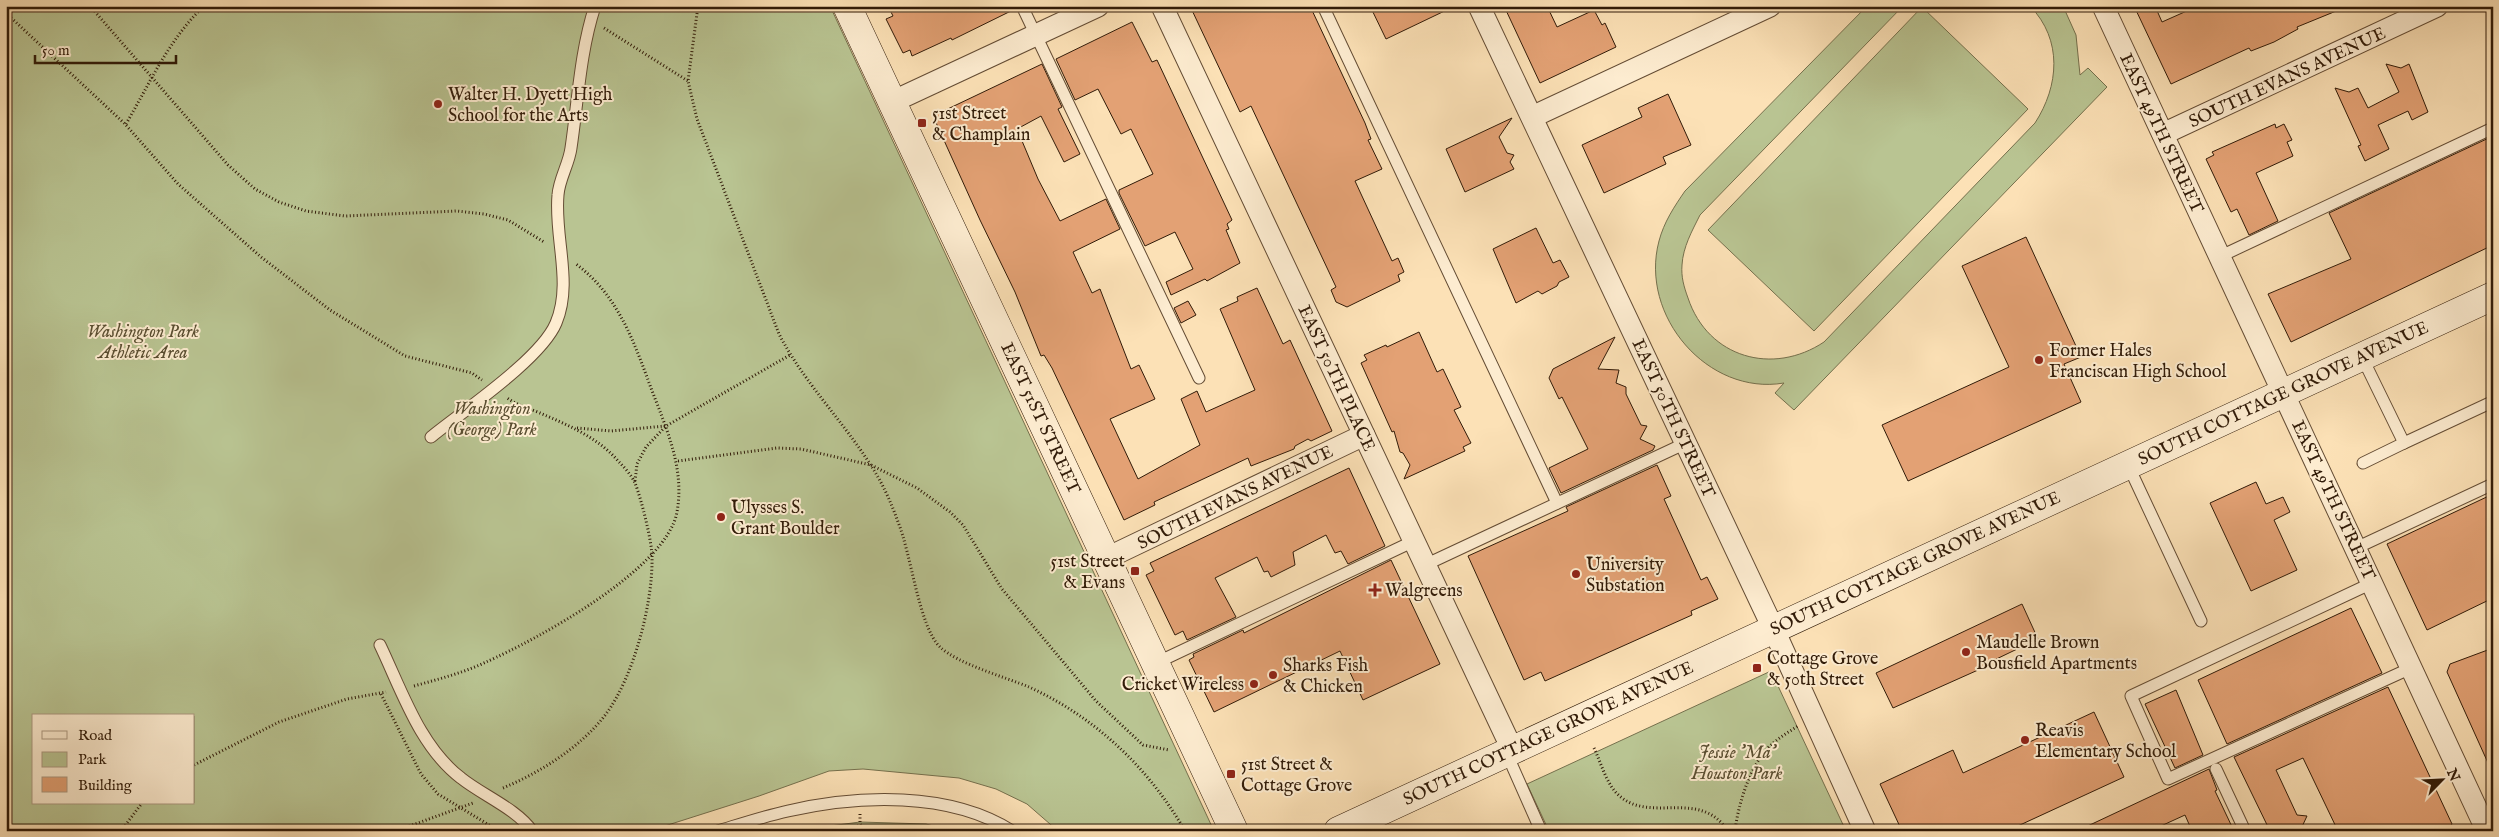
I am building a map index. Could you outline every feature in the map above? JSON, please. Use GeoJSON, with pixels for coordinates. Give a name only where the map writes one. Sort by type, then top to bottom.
{"type":"FeatureCollection","features":[{"type":"Feature","properties":{"kind":"main road","name":"EAST 51ST STREET"},"geometry":{"type":"LineString","coordinates":[[847,6],[1234,831]]}},
{"type":"Feature","properties":{"kind":"main road","name":"SOUTH COTTAGE GROVE AVENUE"},"geometry":{"type":"LineString","coordinates":[[1338,831],[2493,296]]}},
{"type":"Feature","properties":{"kind":"street"},"geometry":{"type":"LineString","coordinates":[[892,102],[1098,6]]}},
{"type":"Feature","properties":{"kind":"street","name":"EAST 50TH PLACE"},"geometry":{"type":"LineString","coordinates":[[1162,6],[1414,541],[1509,751]]}},
{"type":"Feature","properties":{"kind":"street","name":"EAST 50TH STREET"},"geometry":{"type":"LineString","coordinates":[[1479,6],[1773,628],[1865,831]]}},
{"type":"Feature","properties":{"kind":"street"},"geometry":{"type":"LineString","coordinates":[[1532,117],[1770,6]]}},
{"type":"Feature","properties":{"kind":"street","name":"EAST 49TH STREET"},"geometry":{"type":"LineString","coordinates":[[2103,6],[2487,831]]}},
{"type":"Feature","properties":{"kind":"street","name":"SOUTH EVANS AVENUE"},"geometry":{"type":"LineString","coordinates":[[2163,134],[2437,6]]}},
{"type":"Feature","properties":{"kind":"street","name":"SOUTH EVANS AVENUE"},"geometry":{"type":"LineString","coordinates":[[1107,558],[1364,435]]}},
{"type":"Feature","properties":{"kind":"lane"},"geometry":{"type":"LineString","coordinates":[[431,437],[539,349],[556,324],[563,299],[558,196],[563,172],[571,151],[576,103],[590,20],[595,6]]}},
{"type":"Feature","properties":{"kind":"lane"},"geometry":{"type":"LineString","coordinates":[[1022,6],[1199,378]]}},
{"type":"Feature","properties":{"kind":"lane"},"geometry":{"type":"LineString","coordinates":[[1323,6],[1557,503]]}},
{"type":"Feature","properties":{"kind":"lane"},"geometry":{"type":"LineString","coordinates":[[2221,256],[2493,128]]}},
{"type":"Feature","properties":{"kind":"lane"},"geometry":{"type":"LineString","coordinates":[[2362,357],[2404,443]]}},
{"type":"Feature","properties":{"kind":"lane"},"geometry":{"type":"LineString","coordinates":[[2363,463],[2492,402]]}},
{"type":"Feature","properties":{"kind":"lane"},"geometry":{"type":"LineString","coordinates":[[1425,565],[1686,443]]}},
{"type":"Feature","properties":{"kind":"lane"},"geometry":{"type":"LineString","coordinates":[[2128,465],[2201,621]]}},
{"type":"Feature","properties":{"kind":"lane"},"geometry":{"type":"LineString","coordinates":[[2356,548],[2493,484]]}},
{"type":"Feature","properties":{"kind":"lane"},"geometry":{"type":"LineString","coordinates":[[1156,662],[1414,541]]}},
{"type":"Feature","properties":{"kind":"lane"},"geometry":{"type":"LineString","coordinates":[[2372,582],[2131,696],[2168,779],[2411,668]]}},
{"type":"Feature","properties":{"kind":"lane"},"geometry":{"type":"LineString","coordinates":[[380,645],[427,741],[441,761],[532,831]]}},
{"type":"Feature","properties":{"kind":"lane"},"geometry":{"type":"LineString","coordinates":[[1509,751],[1541,831]]}},
{"type":"Feature","properties":{"kind":"lane"},"geometry":{"type":"LineString","coordinates":[[2216,769],[2245,831]]}},
{"type":"Feature","properties":{"kind":"lane"},"geometry":{"type":"LineString","coordinates":[[718,831],[788,810],[867,800],[912,801],[953,807],[979,814],[1012,831]]}},
{"type":"Feature","properties":{"kind":"path"},"geometry":{"type":"LineString","coordinates":[[90,6],[228,165],[256,189],[279,202],[306,211],[345,216],[457,211],[484,214],[508,220],[532,233],[580,268],[618,309],[633,340],[678,461],[679,491],[677,514],[669,533],[652,556],[601,596],[533,638],[486,662],[451,676],[400,689],[347,699],[279,722],[195,764]]}},
{"type":"Feature","properties":{"kind":"path"},"geometry":{"type":"LineString","coordinates":[[126,124],[168,49],[186,24],[204,6]]}},
{"type":"Feature","properties":{"kind":"path"},"geometry":{"type":"LineString","coordinates":[[698,6],[688,81],[704,141],[776,326],[790,355],[871,465],[898,522],[908,548],[925,621],[938,645],[949,654],[964,662],[1042,694],[1079,714],[1134,762],[1168,801],[1185,831]]}},
{"type":"Feature","properties":{"kind":"path"},"geometry":{"type":"LineString","coordinates":[[6,13],[126,124],[178,184],[261,257],[330,310],[406,356],[472,373],[511,402],[576,428],[618,461],[635,482]]}},
{"type":"Feature","properties":{"kind":"path"},"geometry":{"type":"LineString","coordinates":[[590,20],[688,81]]}},
{"type":"Feature","properties":{"kind":"path"},"geometry":{"type":"LineString","coordinates":[[396,831],[460,808],[521,781],[556,760],[582,739],[606,715],[624,686],[638,646],[648,598],[652,556],[635,482],[637,464],[646,447],[666,426],[790,355]]}},
{"type":"Feature","properties":{"kind":"path"},"geometry":{"type":"LineString","coordinates":[[576,428],[611,431],[666,426]]}},
{"type":"Feature","properties":{"kind":"path"},"geometry":{"type":"LineString","coordinates":[[678,461],[777,448],[820,453],[871,465],[917,488],[950,512],[963,525],[1002,590],[1096,701],[1143,745],[1170,750]]}},
{"type":"Feature","properties":{"kind":"path"},"geometry":{"type":"LineString","coordinates":[[1735,831],[1745,792],[1766,750],[1781,737],[1814,718]]}},
{"type":"Feature","properties":{"kind":"path"},"geometry":{"type":"LineString","coordinates":[[1594,748],[1611,786],[1621,798],[1645,807],[1680,806],[1695,808],[1710,814],[1728,831]]}},
{"type":"Feature","properties":{"kind":"path"},"geometry":{"type":"LineString","coordinates":[[121,831],[141,804]]}},
{"type":"Feature","properties":{"kind":"path"},"geometry":{"type":"LineString","coordinates":[[854,831],[860,824]]}},
{"type":"Feature","properties":{"kind":"green space","name":"Washington (George) Park"},"geometry":{"type":"Polygon","coordinates":[[[6,6],[830,6],[1214,831],[1058,831],[1027,804],[996,789],[959,778],[863,769],[829,771],[759,796],[649,831],[6,831],[6,6]]]}},
{"type":"Feature","properties":{"kind":"green space"},"geometry":{"type":"Polygon","coordinates":[[[1867,6],[1903,6],[1700,215],[1686,245],[1682,278],[1697,319],[1711,335],[1726,347],[1744,355],[1764,359],[1784,358],[1804,352],[1824,342],[2035,123],[2049,94],[2053,79],[2054,63],[2048,33],[2041,19],[2030,6],[2063,6],[2076,35],[2080,75],[2088,68],[2107,87],[1794,410],[1775,393],[1784,383],[1756,384],[1730,377],[1706,364],[1686,345],[1670,322],[1659,297],[1656,269],[1659,241],[1673,209],[1685,191],[1867,6]]]}},
{"type":"Feature","properties":{"kind":"green space"},"geometry":{"type":"Polygon","coordinates":[[[1922,7],[2028,109],[1814,331],[1708,230],[1922,7]]]}},
{"type":"Feature","properties":{"kind":"green space","name":"Jessie 'Ma' Houston Park"},"geometry":{"type":"Polygon","coordinates":[[[1771,671],[1846,831],[1549,831],[1527,784],[1771,671]]]}},
{"type":"Feature","properties":{"kind":"green space"},"geometry":{"type":"Polygon","coordinates":[[[860,822],[926,824],[952,831],[792,831],[860,822]]]}},
{"type":"Feature","properties":{"kind":"building"},"geometry":{"type":"Polygon","coordinates":[[[888,6],[1015,6],[1015,9],[952,40],[951,38],[912,56],[910,50],[903,53],[886,19],[893,16],[888,6]]]}},
{"type":"Feature","properties":{"kind":"building"},"geometry":{"type":"Polygon","coordinates":[[[1190,6],[1310,6],[1365,123],[1371,139],[1368,140],[1382,169],[1355,181],[1392,261],[1398,258],[1404,272],[1398,275],[1400,281],[1347,307],[1336,302],[1331,290],[1336,287],[1251,106],[1240,112],[1190,6]]]}},
{"type":"Feature","properties":{"kind":"building"},"geometry":{"type":"Polygon","coordinates":[[[1370,6],[1455,6],[1386,39],[1370,6]]]}},
{"type":"Feature","properties":{"kind":"building"},"geometry":{"type":"Polygon","coordinates":[[[1504,6],[1547,6],[1557,27],[1594,10],[1602,25],[1605,23],[1616,47],[1540,83],[1504,6]]]}},
{"type":"Feature","properties":{"kind":"building"},"geometry":{"type":"Polygon","coordinates":[[[2134,6],[2155,6],[2162,22],[2198,6],[2346,7],[2297,27],[2298,29],[2274,42],[2251,51],[2249,48],[2171,84],[2134,6]]]}},
{"type":"Feature","properties":{"kind":"building"},"geometry":{"type":"Polygon","coordinates":[[[1132,22],[1152,62],[1157,60],[1232,220],[1227,224],[1229,229],[1226,230],[1240,263],[1207,281],[1205,279],[1171,295],[1166,282],[1193,269],[1175,232],[1145,246],[1119,193],[1119,190],[1153,174],[1131,129],[1121,134],[1098,89],[1075,100],[1056,59],[1132,22]]]}},
{"type":"Feature","properties":{"kind":"building"},"geometry":{"type":"Polygon","coordinates":[[[1042,64],[1062,107],[1058,109],[1080,154],[1064,162],[1041,116],[1017,129],[1038,179],[1060,221],[1106,199],[1120,229],[1073,252],[1092,293],[1100,289],[1131,369],[1139,365],[1155,399],[1110,419],[1138,479],[1200,445],[1181,399],[1197,391],[1206,412],[1255,390],[1220,309],[1238,301],[1237,297],[1257,288],[1283,344],[1290,340],[1332,431],[1311,441],[1308,439],[1295,446],[1294,449],[1251,466],[1248,458],[1154,502],[1155,505],[1124,520],[1052,368],[1044,355],[1041,356],[1015,292],[933,116],[1042,64]]]}},
{"type":"Feature","properties":{"kind":"building"},"geometry":{"type":"Polygon","coordinates":[[[2386,64],[2401,68],[2409,64],[2428,112],[2412,120],[2408,111],[2378,125],[2389,149],[2365,161],[2358,146],[2361,145],[2335,88],[2349,92],[2358,88],[2368,108],[2399,92],[2386,64]]]}},
{"type":"Feature","properties":{"kind":"building"},"geometry":{"type":"Polygon","coordinates":[[[1668,94],[1691,145],[1663,157],[1666,164],[1604,193],[1582,145],[1642,117],[1638,108],[1668,94]]]}},
{"type":"Feature","properties":{"kind":"building"},"geometry":{"type":"Polygon","coordinates":[[[1512,118],[1499,137],[1507,153],[1514,155],[1510,162],[1514,169],[1465,192],[1446,149],[1512,118]]]}},
{"type":"Feature","properties":{"kind":"building"},"geometry":{"type":"Polygon","coordinates":[[[2275,124],[2276,128],[2284,124],[2292,140],[2287,142],[2293,156],[2256,173],[2278,221],[2249,235],[2237,209],[2231,212],[2206,159],[2214,155],[2212,152],[2275,124]]]}},
{"type":"Feature","properties":{"kind":"building"},"geometry":{"type":"Polygon","coordinates":[[[2493,136],[2493,245],[2291,342],[2268,294],[2351,259],[2329,213],[2493,136]]]}},
{"type":"Feature","properties":{"kind":"building"},"geometry":{"type":"Polygon","coordinates":[[[1536,228],[1553,263],[1560,260],[1569,277],[1542,294],[1538,291],[1516,303],[1493,249],[1536,228]]]}},
{"type":"Feature","properties":{"kind":"building","name":"Former Hales Franciscan High School"},"geometry":{"type":"Polygon","coordinates":[[[2026,237],[2081,357],[2064,364],[2081,402],[1908,481],[1882,425],[2009,367],[1962,266],[2026,237]]]}},
{"type":"Feature","properties":{"kind":"building"},"geometry":{"type":"Polygon","coordinates":[[[1188,301],[1196,315],[1181,323],[1174,308],[1188,301]]]}},
{"type":"Feature","properties":{"kind":"building"},"geometry":{"type":"Polygon","coordinates":[[[1419,332],[1437,372],[1443,369],[1461,407],[1454,410],[1471,443],[1463,447],[1465,451],[1404,479],[1410,465],[1403,453],[1400,452],[1394,431],[1392,432],[1361,363],[1367,360],[1364,355],[1419,332]]]}},
{"type":"Feature","properties":{"kind":"building"},"geometry":{"type":"Polygon","coordinates":[[[1615,337],[1598,369],[1619,370],[1616,383],[1626,387],[1626,394],[1641,425],[1647,426],[1640,439],[1655,446],[1653,450],[1561,493],[1549,468],[1588,449],[1562,397],[1559,399],[1549,378],[1553,369],[1615,337]]]}},
{"type":"Feature","properties":{"kind":"building","name":"University Substation"},"geometry":{"type":"Polygon","coordinates":[[[1657,465],[1671,496],[1664,499],[1701,580],[1707,577],[1718,599],[1691,611],[1692,615],[1545,681],[1541,672],[1524,680],[1468,556],[1568,511],[1566,507],[1657,465]]]}},
{"type":"Feature","properties":{"kind":"building"},"geometry":{"type":"Polygon","coordinates":[[[1349,468],[1385,546],[1348,564],[1341,551],[1335,553],[1326,535],[1293,552],[1295,565],[1271,577],[1268,571],[1264,572],[1257,557],[1215,578],[1236,617],[1187,640],[1183,631],[1175,635],[1146,575],[1154,571],[1150,563],[1349,468]]]}},
{"type":"Feature","properties":{"kind":"building"},"geometry":{"type":"Polygon","coordinates":[[[2256,482],[2266,504],[2283,497],[2290,512],[2274,520],[2297,570],[2251,591],[2210,503],[2256,482]]]}},
{"type":"Feature","properties":{"kind":"building"},"geometry":{"type":"Polygon","coordinates":[[[2493,494],[2493,598],[2427,630],[2387,544],[2493,494]]]}},
{"type":"Feature","properties":{"kind":"building"},"geometry":{"type":"Polygon","coordinates":[[[1391,560],[1440,664],[1363,700],[1340,651],[1214,712],[1189,660],[1194,657],[1193,654],[1243,630],[1244,633],[1391,560]]]}},
{"type":"Feature","properties":{"kind":"building","name":"Maudelle Brown Bousfield Apartments"},"geometry":{"type":"Polygon","coordinates":[[[2022,604],[2038,639],[1986,664],[1987,666],[1893,708],[1876,673],[2022,604]]]}},
{"type":"Feature","properties":{"kind":"building"},"geometry":{"type":"Polygon","coordinates":[[[2351,608],[2382,673],[2227,744],[2198,680],[2351,608]]]}},
{"type":"Feature","properties":{"kind":"building"},"geometry":{"type":"Polygon","coordinates":[[[2493,648],[2493,774],[2447,672],[2450,664],[2493,648]]]}},
{"type":"Feature","properties":{"kind":"building"},"geometry":{"type":"Polygon","coordinates":[[[2388,687],[2452,824],[2447,831],[2338,831],[2303,758],[2276,770],[2297,815],[2307,816],[2300,831],[2270,831],[2234,757],[2388,687]]]}},
{"type":"Feature","properties":{"kind":"building"},"geometry":{"type":"Polygon","coordinates":[[[2176,690],[2203,755],[2175,768],[2145,704],[2176,690]]]}},
{"type":"Feature","properties":{"kind":"building"},"geometry":{"type":"Polygon","coordinates":[[[2094,712],[2124,777],[2007,831],[1902,831],[1880,784],[1953,750],[1963,773],[2094,712]]]}},
{"type":"Feature","properties":{"kind":"building"},"geometry":{"type":"Polygon","coordinates":[[[2209,769],[2217,790],[2215,791],[2234,831],[2192,831],[2185,815],[2150,831],[2077,831],[2209,769]]]}},
{"type":"Feature","properties":{"kind":"place","name":"Walter H. Dyett High School for the Arts"},"geometry":{"type":"Point","coordinates":[438,104]}},
{"type":"Feature","properties":{"kind":"place","name":"51st Street & Champlain"},"geometry":{"type":"Point","coordinates":[922,123]}},
{"type":"Feature","properties":{"kind":"place","name":"Former Hales Franciscan High School"},"geometry":{"type":"Point","coordinates":[2039,360]}},
{"type":"Feature","properties":{"kind":"place","name":"Ulysses S. Grant Boulder"},"geometry":{"type":"Point","coordinates":[721,517]}},
{"type":"Feature","properties":{"kind":"place","name":"51st Street & Evans"},"geometry":{"type":"Point","coordinates":[1135,571]}},
{"type":"Feature","properties":{"kind":"place","name":"University Substation"},"geometry":{"type":"Point","coordinates":[1576,574]}},
{"type":"Feature","properties":{"kind":"place","name":"Walgreens"},"geometry":{"type":"Point","coordinates":[1375,590]}},
{"type":"Feature","properties":{"kind":"place","name":"Maudelle Brown Bousfield Apartments"},"geometry":{"type":"Point","coordinates":[1966,652]}},
{"type":"Feature","properties":{"kind":"place","name":"Cottage Grove & 50th Street"},"geometry":{"type":"Point","coordinates":[1757,668]}},
{"type":"Feature","properties":{"kind":"place","name":"Sharks Fish & Chicken"},"geometry":{"type":"Point","coordinates":[1273,675]}},
{"type":"Feature","properties":{"kind":"place","name":"Cricket Wireless"},"geometry":{"type":"Point","coordinates":[1254,684]}},
{"type":"Feature","properties":{"kind":"place","name":"Reavis Elementary School"},"geometry":{"type":"Point","coordinates":[2025,740]}},
{"type":"Feature","properties":{"kind":"place","name":"51st Street & Cottage Grove"},"geometry":{"type":"Point","coordinates":[1231,774]}},
{"type":"Feature","properties":{"kind":"park label","name":"Washington Park Athletic Area"},"geometry":{"type":"Point","coordinates":[143,341]}}]}
